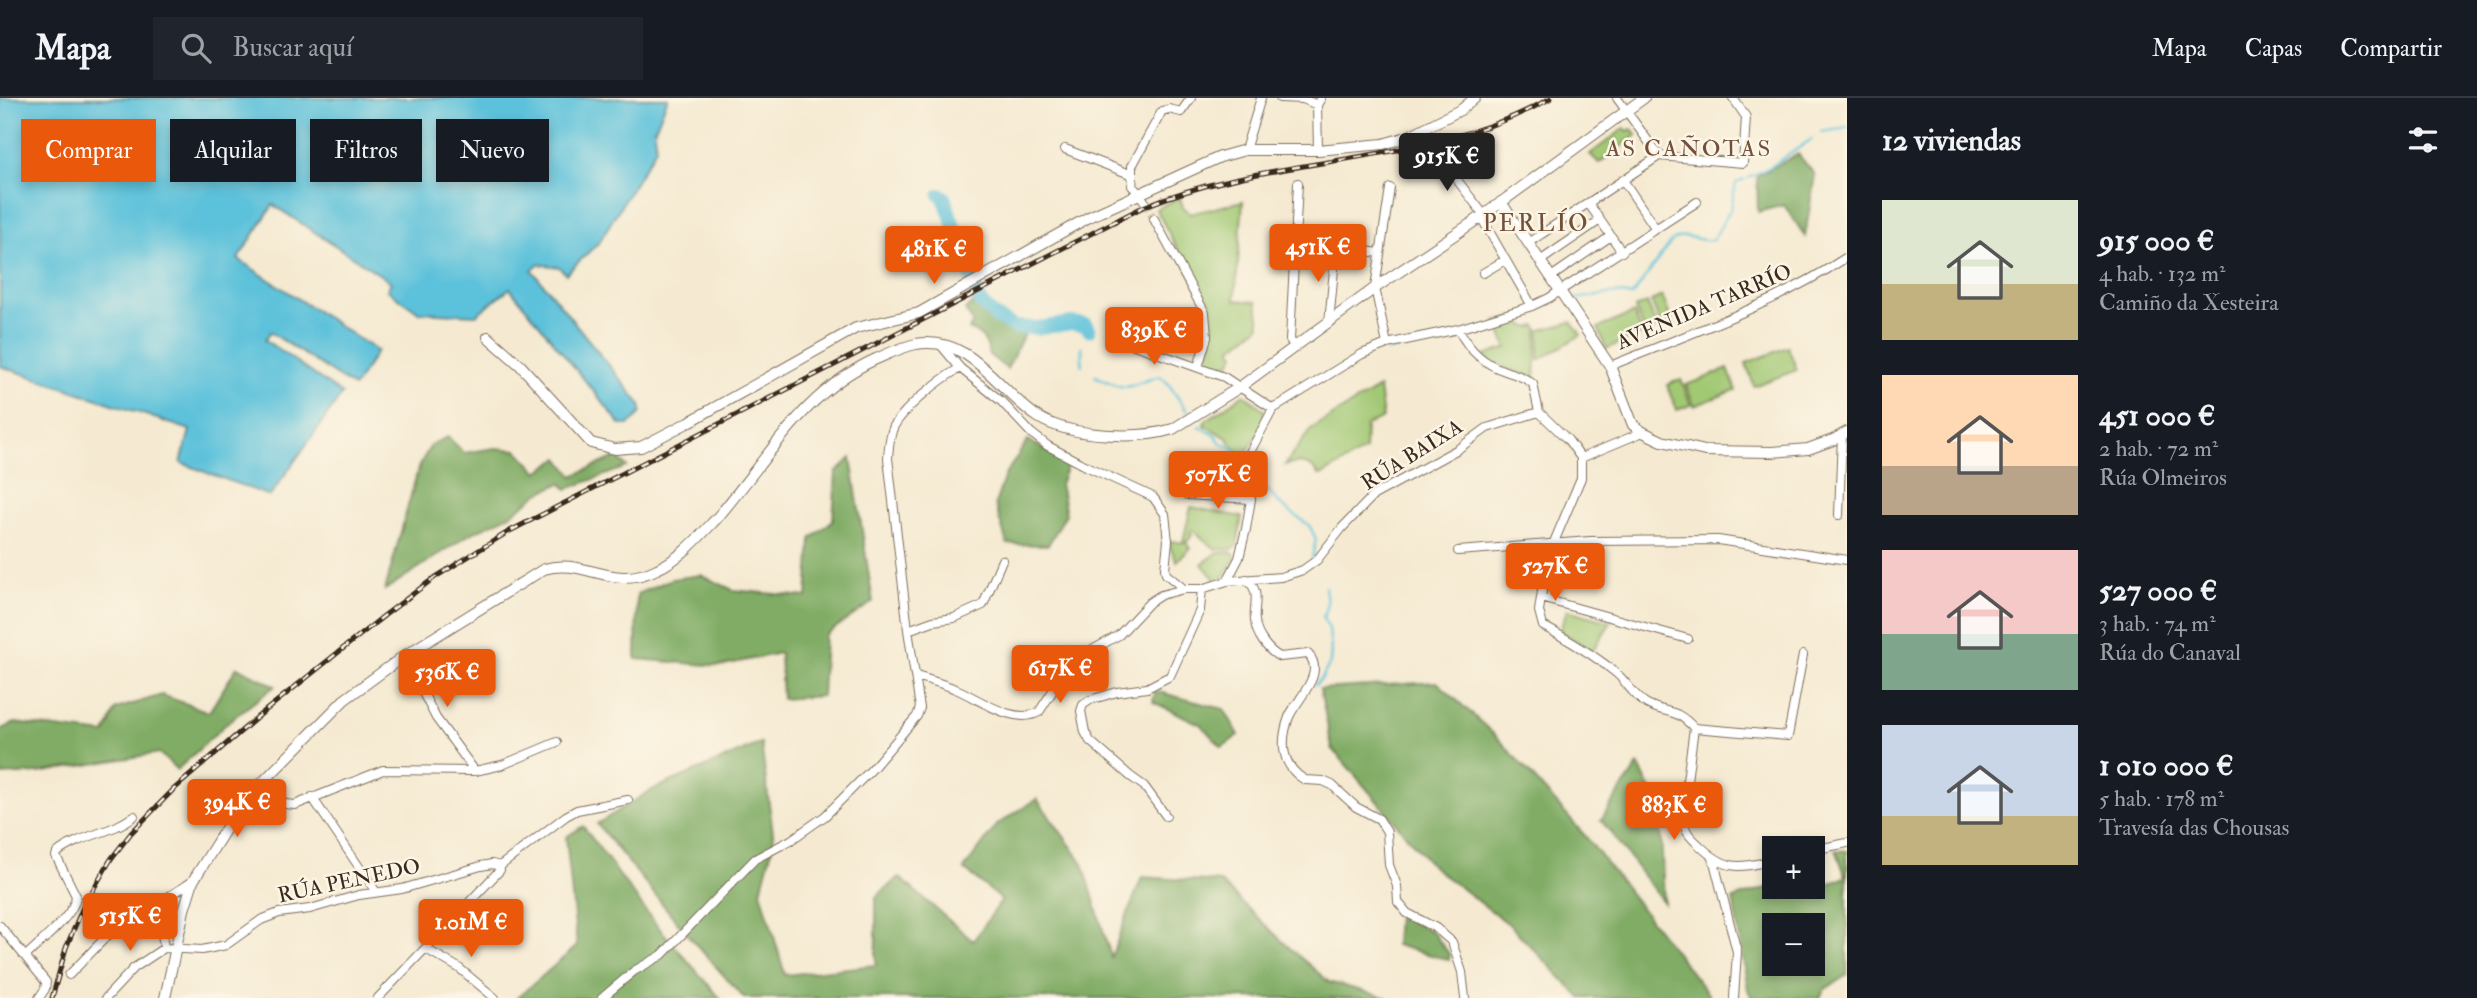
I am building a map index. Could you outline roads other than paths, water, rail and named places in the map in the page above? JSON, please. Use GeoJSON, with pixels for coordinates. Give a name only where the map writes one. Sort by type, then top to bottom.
{"type":"FeatureCollection","features":[{"type":"Feature","properties":{"kind":"street"},"geometry":{"type":"LineString","coordinates":[[1142,197],[1132,186],[1132,166],[1161,111],[1183,111],[1191,98]]}},
{"type":"Feature","properties":{"kind":"street"},"geometry":{"type":"LineString","coordinates":[[1245,150],[1261,98]]}},
{"type":"Feature","properties":{"kind":"street"},"geometry":{"type":"LineString","coordinates":[[1280,98],[1319,101],[1318,150]]}},
{"type":"Feature","properties":{"kind":"street"},"geometry":{"type":"LineString","coordinates":[[488,337],[520,365],[591,443],[615,449],[641,447],[856,328],[919,313],[1089,217],[1142,197],[1220,157],[1245,150],[1363,147],[1407,137],[1462,109],[1475,98]]}},
{"type":"Feature","properties":{"kind":"street"},"geometry":{"type":"LineString","coordinates":[[1617,98],[1659,156]]}},
{"type":"Feature","properties":{"kind":"street"},"geometry":{"type":"LineString","coordinates":[[165,998],[169,947],[193,881],[234,814],[344,700],[404,656],[544,569],[563,566],[615,578],[629,578],[643,575],[669,563],[698,538],[802,411],[831,386],[863,365],[900,348],[938,343],[957,349],[975,360],[1037,416],[1069,431],[1100,434],[1163,432],[1192,418],[1240,387],[1644,98]]}},
{"type":"Feature","properties":{"kind":"street"},"geometry":{"type":"LineString","coordinates":[[1528,243],[1659,156],[1743,163],[1746,117],[1733,98]]}},
{"type":"Feature","properties":{"kind":"street"},"geometry":{"type":"LineString","coordinates":[[1065,149],[1132,176]]}},
{"type":"Feature","properties":{"kind":"street"},"geometry":{"type":"LineString","coordinates":[[1448,152],[1454,176],[1482,216],[1532,306]]}},
{"type":"Feature","properties":{"kind":"street"},"geometry":{"type":"LineString","coordinates":[[1623,180],[1656,229]]}},
{"type":"Feature","properties":{"kind":"street"},"geometry":{"type":"LineString","coordinates":[[1295,347],[1290,340],[1298,183]]}},
{"type":"Feature","properties":{"kind":"street"},"geometry":{"type":"LineString","coordinates":[[1387,344],[1375,288],[1390,188]]}},
{"type":"Feature","properties":{"kind":"street"},"geometry":{"type":"LineString","coordinates":[[1501,202],[1610,366],[1633,425],[1643,432],[1662,441],[1705,451],[1772,453],[1808,449],[1845,433]]}},
{"type":"Feature","properties":{"kind":"street"},"geometry":{"type":"LineString","coordinates":[[1227,581],[1239,558],[1251,499],[1247,469],[1250,452],[1273,409],[1362,354],[1387,344],[1458,329],[1532,306],[1561,292],[1697,202]]}},
{"type":"Feature","properties":{"kind":"street"},"geometry":{"type":"LineString","coordinates":[[1589,204],[1622,252]]}},
{"type":"Feature","properties":{"kind":"street"},"geometry":{"type":"LineString","coordinates":[[1154,219],[1205,313],[1207,337],[1198,367]]}},
{"type":"Feature","properties":{"kind":"street"},"geometry":{"type":"LineString","coordinates":[[1540,261],[1600,220]]}},
{"type":"Feature","properties":{"kind":"street"},"geometry":{"type":"LineString","coordinates":[[1551,277],[1611,236]]}},
{"type":"Feature","properties":{"kind":"street"},"geometry":{"type":"LineString","coordinates":[[1295,242],[1380,253]]}},
{"type":"Feature","properties":{"kind":"street"},"geometry":{"type":"LineString","coordinates":[[1329,323],[1336,247]]}},
{"type":"Feature","properties":{"kind":"street","name":"AVENIDA TARRÍO"},"geometry":{"type":"LineString","coordinates":[[1610,366],[1762,305],[1793,290],[1847,257]]}},
{"type":"Feature","properties":{"kind":"street"},"geometry":{"type":"LineString","coordinates":[[1483,273],[1505,260]]}},
{"type":"Feature","properties":{"kind":"street"},"geometry":{"type":"LineString","coordinates":[[1458,329],[1469,348],[1484,362],[1525,378],[1533,384],[1539,412],[1568,440],[1581,458],[1581,478],[1545,571],[1539,611],[1543,626],[1572,642],[1618,675],[1647,704],[1682,715],[1694,728],[1788,736],[1803,655]]}},
{"type":"Feature","properties":{"kind":"street"},"geometry":{"type":"LineString","coordinates":[[1116,341],[1129,343],[1224,377],[1273,409]]}},
{"type":"Feature","properties":{"kind":"street"},"geometry":{"type":"LineString","coordinates":[[938,343],[960,368],[1001,401],[1031,433],[1048,446],[1153,496],[1165,514],[1168,541],[1166,574],[1184,589]]}},
{"type":"Feature","properties":{"kind":"street"},"geometry":{"type":"LineString","coordinates":[[602,998],[634,971],[662,955],[755,859],[814,825],[873,769],[917,716],[920,708],[908,630],[888,458],[889,444],[891,433],[899,419],[940,379],[960,368]]}},
{"type":"Feature","properties":{"kind":"street","name":"RÚA BAIXA"},"geometry":{"type":"LineString","coordinates":[[1184,589],[1202,589],[1227,581],[1281,578],[1303,570],[1317,560],[1342,527],[1374,495],[1458,449],[1487,428],[1539,412]]}},
{"type":"Feature","properties":{"kind":"street"},"geometry":{"type":"LineString","coordinates":[[1581,458],[1643,432]]}},
{"type":"Feature","properties":{"kind":"street"},"geometry":{"type":"LineString","coordinates":[[1839,515],[1845,433]]}},
{"type":"Feature","properties":{"kind":"street"},"geometry":{"type":"LineString","coordinates":[[1187,495],[1251,499]]}},
{"type":"Feature","properties":{"kind":"street"},"geometry":{"type":"LineString","coordinates":[[1458,551],[1590,541],[1718,540],[1847,560]]}},
{"type":"Feature","properties":{"kind":"street"},"geometry":{"type":"LineString","coordinates":[[908,630],[933,621],[954,618],[983,605],[1002,560]]}},
{"type":"Feature","properties":{"kind":"street"},"geometry":{"type":"LineString","coordinates":[[1246,579],[1256,593],[1255,621],[1258,633],[1267,646],[1280,657],[1308,653],[1312,660],[1313,672],[1309,686],[1289,718],[1283,749],[1288,764],[1305,780],[1322,781],[1332,785],[1356,807],[1379,820],[1387,832],[1389,865],[1397,886],[1398,902],[1407,913],[1436,928],[1452,942],[1462,972],[1465,998]]}},
{"type":"Feature","properties":{"kind":"street"},"geometry":{"type":"LineString","coordinates":[[916,676],[958,690],[991,708],[1024,716],[1034,715],[1039,712],[1076,659],[1119,635],[1150,602],[1161,595],[1184,589]]}},
{"type":"Feature","properties":{"kind":"street"},"geometry":{"type":"LineString","coordinates":[[1166,816],[1144,786],[1090,741],[1085,732],[1081,712],[1083,705],[1090,700],[1117,692],[1147,688],[1170,676],[1200,610],[1202,589]]}},
{"type":"Feature","properties":{"kind":"street"},"geometry":{"type":"LineString","coordinates":[[1541,598],[1688,639]]}},
{"type":"Feature","properties":{"kind":"street"},"geometry":{"type":"LineString","coordinates":[[404,656],[436,718],[475,771]]}},
{"type":"Feature","properties":{"kind":"street"},"geometry":{"type":"LineString","coordinates":[[1694,728],[1682,818],[1686,833],[1713,858],[1727,866],[1762,863]]}},
{"type":"Feature","properties":{"kind":"street"},"geometry":{"type":"LineString","coordinates":[[262,783],[285,804],[295,805],[383,770],[401,768],[475,771],[502,765],[557,742]]}},
{"type":"Feature","properties":{"kind":"street"},"geometry":{"type":"LineString","coordinates":[[312,797],[376,892]]}},
{"type":"Feature","properties":{"kind":"street"},"geometry":{"type":"LineString","coordinates":[[378,998],[500,870],[500,866],[577,810],[628,800]]}},
{"type":"Feature","properties":{"kind":"street"},"geometry":{"type":"LineString","coordinates":[[26,956],[64,918],[75,903],[76,896],[56,856],[57,853],[89,837],[121,826],[134,816]]}},
{"type":"Feature","properties":{"kind":"street"},"geometry":{"type":"LineString","coordinates":[[1825,846],[1847,843]]}},
{"type":"Feature","properties":{"kind":"street"},"geometry":{"type":"LineString","coordinates":[[1713,858],[1731,919],[1737,952],[1734,998]]}},
{"type":"Feature","properties":{"kind":"street","name":"RÚA PENEDO"},"geometry":{"type":"LineString","coordinates":[[169,947],[202,950],[226,945],[261,920],[279,913],[310,909],[359,895],[402,890],[481,866],[500,866]]}},
{"type":"Feature","properties":{"kind":"street"},"geometry":{"type":"LineString","coordinates":[[69,975],[107,936],[193,881]]}},
{"type":"Feature","properties":{"kind":"street"},"geometry":{"type":"LineString","coordinates":[[158,904],[169,947]]}},
{"type":"Feature","properties":{"kind":"street"},"geometry":{"type":"LineString","coordinates":[[0,926],[46,982],[39,998]]}},
{"type":"Feature","properties":{"kind":"street"},"geometry":{"type":"LineString","coordinates":[[106,998],[149,955],[169,947]]}},
{"type":"Feature","properties":{"kind":"street"},"geometry":{"type":"LineString","coordinates":[[426,949],[459,968],[495,998]]}},
{"type":"Feature","properties":{"kind":"water"},"geometry":{"type":"Polygon","coordinates":[[[0,98],[668,98],[654,131],[656,148],[599,242],[566,274],[559,267],[538,264],[532,270],[641,405],[641,413],[629,425],[621,425],[510,288],[476,315],[419,312],[387,290],[391,282],[273,205],[238,259],[377,351],[354,387],[270,332],[265,340],[342,394],[270,496],[181,463],[190,430],[0,366],[0,98]]]}},
{"type":"Feature","properties":{"kind":"waterway"},"geometry":{"type":"LineString","coordinates":[[1821,132],[1847,127]]}},
{"type":"Feature","properties":{"kind":"waterway"},"geometry":{"type":"LineString","coordinates":[[1748,178],[1772,166],[1812,139]]}},
{"type":"Feature","properties":{"kind":"waterway"},"geometry":{"type":"LineString","coordinates":[[1575,299],[1617,293],[1632,296],[1671,242],[1687,236],[1713,240],[1731,208],[1736,183],[1744,180]]}},
{"type":"Feature","properties":{"kind":"waterway"},"geometry":{"type":"LineString","coordinates":[[940,195],[944,197],[960,243],[963,265],[970,272],[980,302],[996,317],[1015,327],[1038,328],[1072,323],[1086,325],[1089,330]]}},
{"type":"Feature","properties":{"kind":"waterway"},"geometry":{"type":"LineString","coordinates":[[1387,351],[1454,335]]}},
{"type":"Feature","properties":{"kind":"waterway"},"geometry":{"type":"LineString","coordinates":[[1082,347],[1082,365]]}},
{"type":"Feature","properties":{"kind":"waterway"},"geometry":{"type":"LineString","coordinates":[[1095,376],[1123,387],[1160,376],[1187,411]]}},
{"type":"Feature","properties":{"kind":"waterway"},"geometry":{"type":"LineString","coordinates":[[1199,426],[1215,435],[1221,443],[1234,449],[1241,465]]}},
{"type":"Feature","properties":{"kind":"waterway"},"geometry":{"type":"LineString","coordinates":[[1255,476],[1282,506],[1309,525],[1316,539],[1312,558]]}},
{"type":"Feature","properties":{"kind":"waterway"},"geometry":{"type":"LineString","coordinates":[[1315,685],[1330,663],[1329,629],[1323,618],[1327,603],[1325,587]]}},
{"type":"Feature","properties":{"kind":"tunnel"},"geometry":{"type":"LineString","coordinates":[[1145,202],[1154,219]]}},
{"type":"Feature","properties":{"kind":"railway"},"geometry":{"type":"LineString","coordinates":[[52,998],[66,948],[83,907],[111,859],[131,833],[173,790],[261,714],[385,615],[434,578],[508,532],[1143,207],[1193,189],[1244,177],[1402,149],[1453,137],[1503,121],[1551,98]]}},
{"type":"Feature","properties":{"kind":"district","name":"AS CAÑOTAS"},"geometry":{"type":"Point","coordinates":[1689,148]}},
{"type":"Feature","properties":{"kind":"district","name":"PERLÍO"},"geometry":{"type":"Point","coordinates":[1536,223]}}]}
